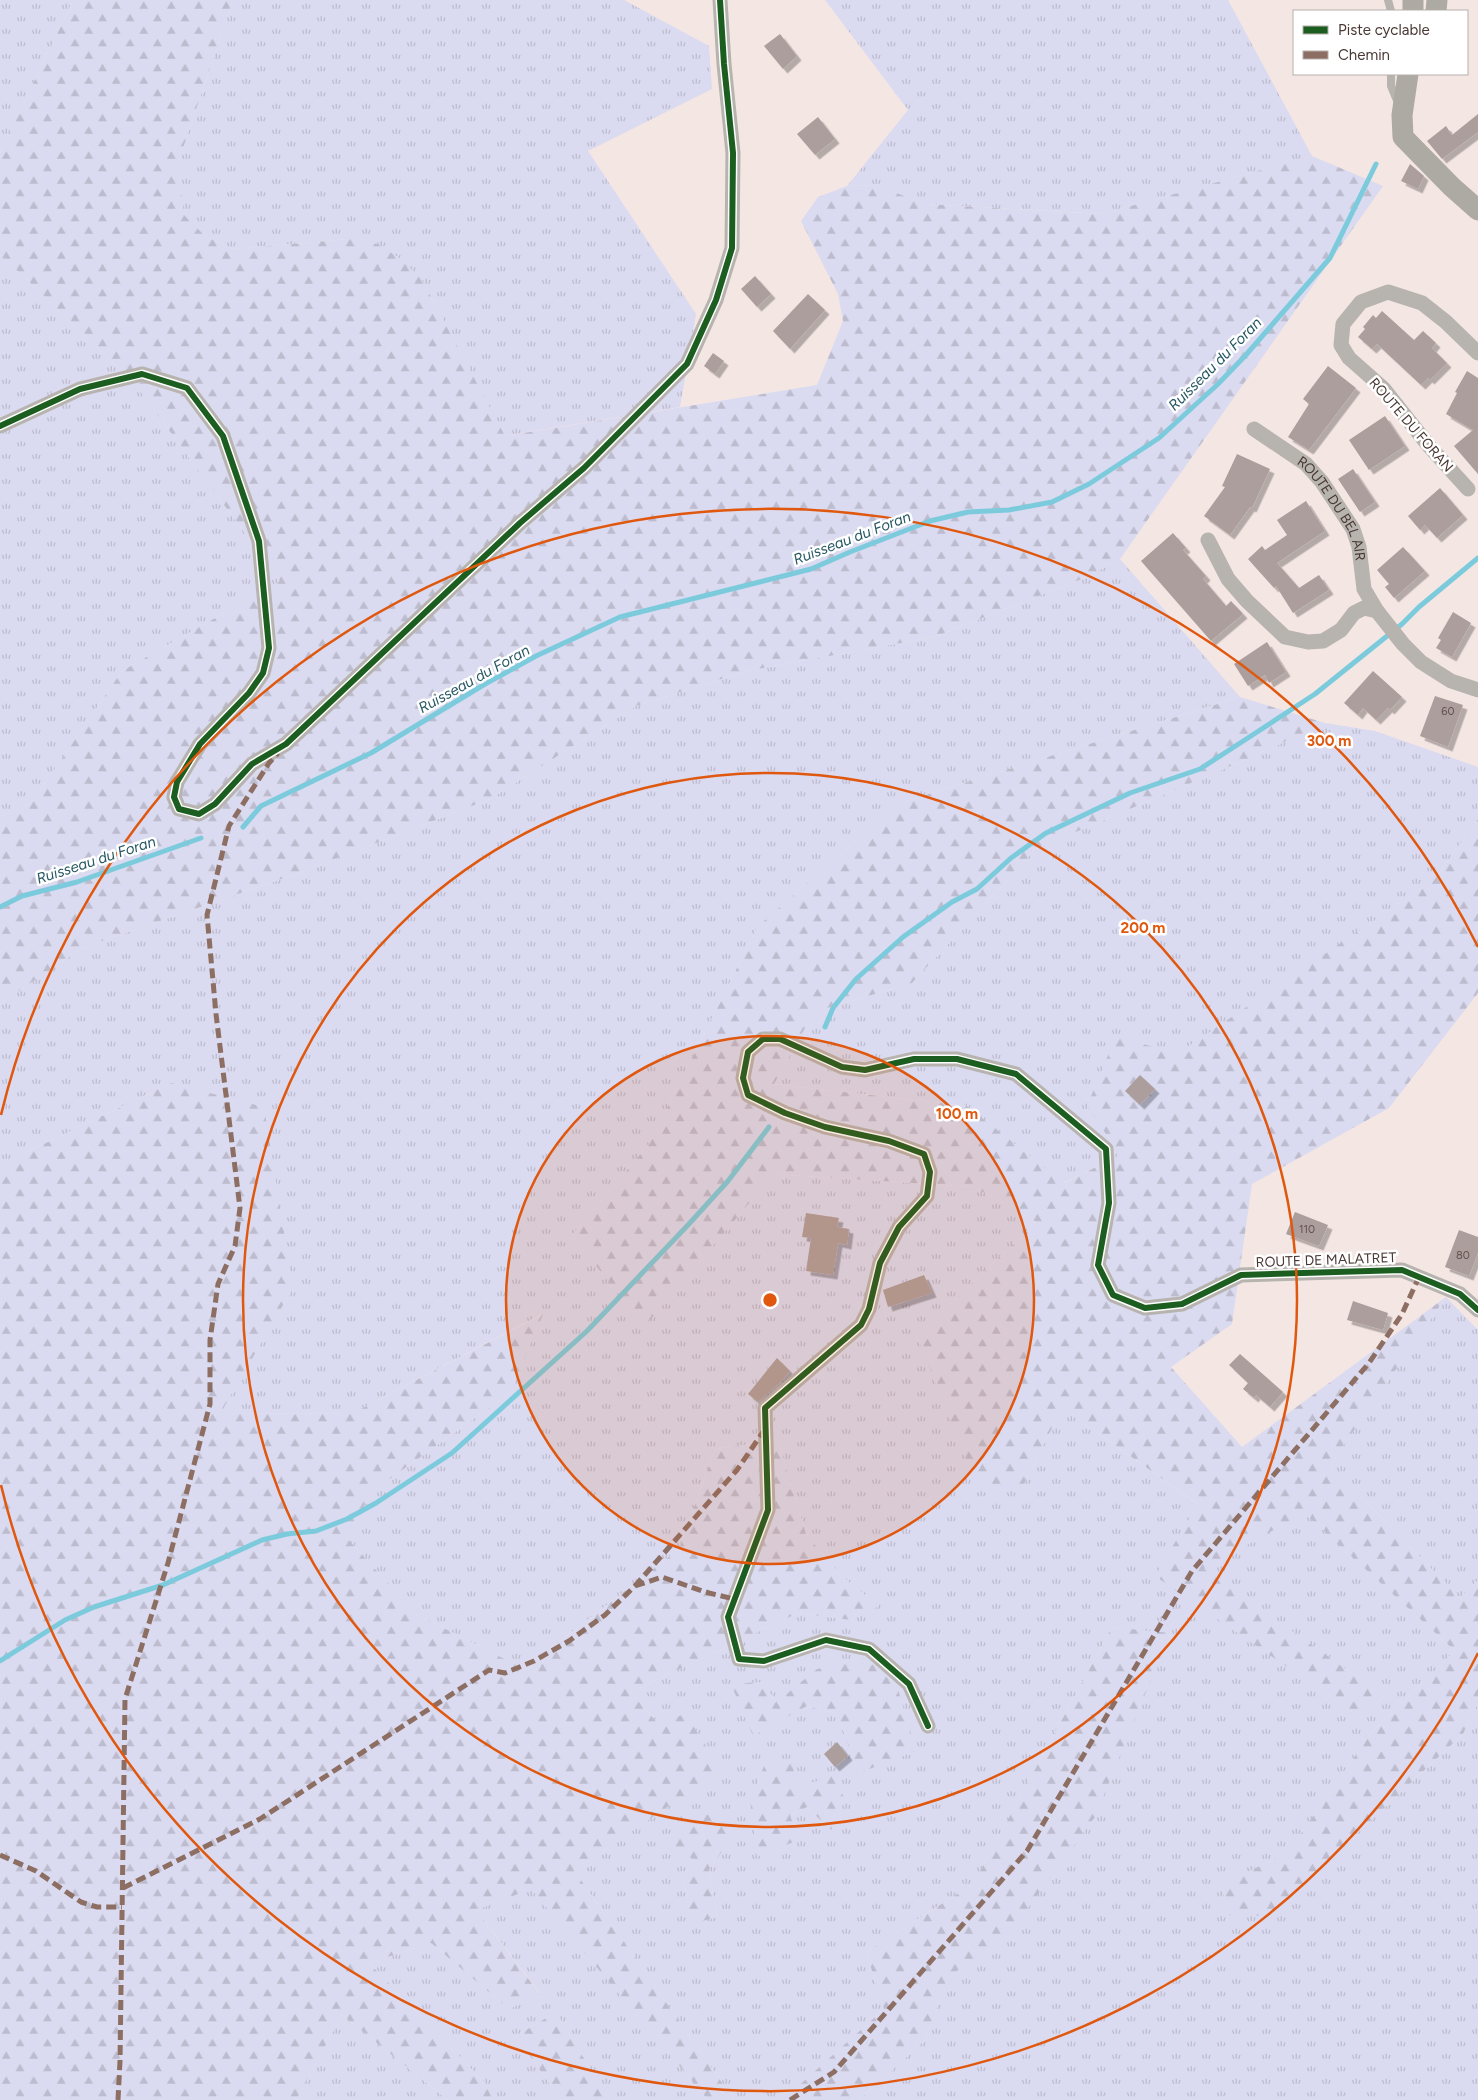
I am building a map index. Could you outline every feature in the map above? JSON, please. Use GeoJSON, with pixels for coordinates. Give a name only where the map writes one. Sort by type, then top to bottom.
{"type":"FeatureCollection","features":[{"type":"Feature","properties":{"kind":"street"},"geometry":{"type":"LineString","coordinates":[[0,426],[80,389],[142,374],[187,388],[224,436],[259,541],[269,648],[263,673],[249,693],[200,744],[178,782],[174,797],[179,809],[199,814],[215,804],[252,764],[286,744],[520,523],[584,468],[687,364],[716,300],[732,248],[733,153],[720,0]]}},
{"type":"Feature","properties":{"kind":"street"},"geometry":{"type":"LineString","coordinates":[[1408,75],[1402,115],[1403,137],[1452,187],[1478,210]]}},
{"type":"Feature","properties":{"kind":"street"},"geometry":{"type":"LineString","coordinates":[[1402,115],[1419,75]]}},
{"type":"Feature","properties":{"kind":"street","name":"ROUTE DU FORAN"},"geometry":{"type":"LineString","coordinates":[[1468,489],[1429,446],[1383,388],[1349,358],[1341,345],[1343,324],[1361,302],[1388,292],[1422,303],[1446,322],[1478,353]]}},
{"type":"Feature","properties":{"kind":"street","name":"ROUTE DU BEL AIR"},"geometry":{"type":"LineString","coordinates":[[1254,429],[1306,464],[1322,482],[1353,529],[1359,547],[1364,590],[1381,617],[1404,644],[1421,662],[1451,681],[1478,690]]}},
{"type":"Feature","properties":{"kind":"street"},"geometry":{"type":"LineString","coordinates":[[1208,540],[1228,579],[1247,601],[1285,637],[1308,642],[1323,641],[1342,630],[1354,613],[1364,608],[1381,617]]}},
{"type":"Feature","properties":{"kind":"street","name":"ROUTE DE MALATRET"},"geometry":{"type":"LineString","coordinates":[[928,1726],[909,1684],[869,1649],[826,1640],[764,1661],[740,1659],[728,1617],[768,1510],[768,1452],[765,1408],[861,1326],[869,1309],[880,1263],[899,1226],[927,1196],[930,1172],[924,1154],[889,1141],[825,1127],[785,1113],[748,1095],[743,1078],[748,1052],[763,1040],[780,1039],[842,1067],[865,1070],[914,1059],[957,1059],[1016,1074],[1106,1149],[1109,1203],[1098,1265],[1114,1295],[1145,1308],[1182,1304],[1240,1276],[1402,1270],[1460,1294],[1478,1310]]}},
{"type":"Feature","properties":{"kind":"lane"},"geometry":{"type":"LineString","coordinates":[[1391,75],[1391,86],[1402,115]]}},
{"type":"Feature","properties":{"kind":"green space"},"geometry":{"type":"Polygon","coordinates":[[[0,0],[73,0],[0,153],[0,0]]]}},
{"type":"Feature","properties":{"kind":"green space"},"geometry":{"type":"Polygon","coordinates":[[[73,0],[233,0],[178,163],[184,215],[205,236],[233,249],[350,239],[377,244],[401,259],[422,280],[505,436],[817,385],[843,321],[838,294],[801,221],[818,197],[847,186],[876,185],[925,204],[1102,214],[1312,156],[1383,186],[1120,559],[1087,577],[934,637],[747,671],[636,706],[490,799],[296,874],[82,948],[0,1004],[0,817],[32,802],[122,671],[280,581],[135,384],[0,254],[0,153],[73,0]]]}},
{"type":"Feature","properties":{"kind":"green space"},"geometry":{"type":"Polygon","coordinates":[[[233,0],[624,0],[709,46],[712,89],[588,151],[696,314],[680,407],[504,436],[422,280],[350,239],[233,249],[205,236],[183,215],[178,163],[233,0]]]}},
{"type":"Feature","properties":{"kind":"green space"},"geometry":{"type":"Polygon","coordinates":[[[825,0],[1228,0],[1312,156],[1103,214],[925,204],[876,185],[847,186],[908,110],[825,0]]]}},
{"type":"Feature","properties":{"kind":"green space"},"geometry":{"type":"Polygon","coordinates":[[[0,254],[135,384],[280,581],[122,671],[32,802],[0,817],[0,254]]]}},
{"type":"Feature","properties":{"kind":"green space"},"geometry":{"type":"Polygon","coordinates":[[[1120,559],[1240,697],[900,803],[758,926],[649,1144],[572,1235],[644,1326],[774,1174],[974,1187],[1036,1222],[917,1336],[1023,1486],[1062,1408],[1199,1505],[1156,1576],[1361,1718],[1384,1696],[1203,1569],[1304,1512],[1455,1651],[1371,1733],[1288,1852],[1221,1886],[1269,1916],[1463,1734],[1478,1703],[1478,2100],[859,2100],[925,2040],[948,1975],[1001,1945],[1170,1634],[1112,1627],[973,1884],[866,1952],[884,2009],[795,2090],[802,2100],[734,2100],[574,1870],[721,1771],[659,1725],[631,1692],[798,1613],[851,1620],[878,1606],[840,1575],[806,1534],[778,1440],[715,1449],[679,1549],[524,1669],[416,1614],[346,1537],[373,1491],[511,1392],[542,1314],[353,1413],[219,1414],[293,1288],[171,1083],[0,1165],[0,1004],[82,948],[296,874],[490,799],[636,706],[747,671],[934,637],[1087,577],[1120,559]],[[761,1682],[753,1735],[807,1706],[837,1713],[859,1773],[897,1686],[777,1702],[761,1682]],[[834,1775],[790,1815],[807,1807],[831,1830],[834,1775]],[[735,1833],[695,1860],[683,1879],[692,1923],[717,1917],[709,1870],[735,1833]]]}},
{"type":"Feature","properties":{"kind":"green space"},"geometry":{"type":"Polygon","coordinates":[[[1240,697],[1325,723],[1245,760],[1036,849],[912,983],[814,1012],[774,1084],[967,1106],[1064,1183],[1120,1155],[1087,1106],[1116,1036],[1177,1054],[1434,880],[1478,819],[1478,993],[1389,1108],[1252,1184],[1232,1324],[1171,1367],[1242,1447],[1446,1297],[1330,1465],[1460,1598],[1478,1580],[1478,1703],[1463,1734],[1269,1916],[1229,1915],[1221,1885],[1288,1852],[1371,1733],[1455,1651],[1304,1513],[1204,1569],[1384,1696],[1361,1718],[1155,1576],[1198,1504],[1062,1408],[1023,1486],[978,1489],[917,1336],[1036,1222],[974,1187],[774,1174],[644,1327],[572,1235],[649,1144],[758,926],[900,803],[1240,697]]]}},
{"type":"Feature","properties":{"kind":"green space"},"geometry":{"type":"Polygon","coordinates":[[[1325,723],[1375,731],[1478,767],[1478,819],[1434,880],[1177,1055],[1121,1155],[1063,1183],[967,1106],[774,1084],[814,1012],[912,983],[1036,849],[1245,760],[1325,723]]]}},
{"type":"Feature","properties":{"kind":"green space"},"geometry":{"type":"Polygon","coordinates":[[[171,1083],[264,1107],[293,1288],[220,1414],[353,1413],[543,1314],[511,1392],[373,1491],[346,1537],[416,1614],[524,1669],[679,1549],[715,1449],[778,1440],[806,1534],[840,1575],[879,1606],[851,1620],[798,1613],[631,1692],[659,1725],[686,1713],[721,1771],[574,1870],[734,2100],[708,2100],[531,1889],[476,1910],[540,1994],[509,2009],[431,1943],[369,1963],[484,2082],[493,2100],[448,2100],[342,2015],[296,2100],[0,2100],[0,1165],[171,1083]]]}},
{"type":"Feature","properties":{"kind":"green space"},"geometry":{"type":"Polygon","coordinates":[[[1446,1297],[1478,1330],[1478,1580],[1460,1598],[1330,1465],[1446,1297]]]}},
{"type":"Feature","properties":{"kind":"green space"},"geometry":{"type":"Polygon","coordinates":[[[1112,1627],[1170,1633],[1095,1817],[1001,1945],[948,1976],[925,2040],[859,2100],[802,2100],[794,2090],[884,2009],[866,1952],[973,1884],[1112,1627]]]}},
{"type":"Feature","properties":{"kind":"green space"},"geometry":{"type":"Polygon","coordinates":[[[865,1658],[897,1686],[916,1751],[859,1773],[836,1713],[807,1706],[753,1736],[731,1684],[761,1682],[777,1702],[817,1669],[865,1658]]]}},
{"type":"Feature","properties":{"kind":"green space"},"geometry":{"type":"Polygon","coordinates":[[[794,1761],[793,1789],[834,1775],[845,1800],[831,1830],[807,1807],[790,1815],[798,1840],[757,1857],[750,1801],[764,1766],[794,1761]]]}},
{"type":"Feature","properties":{"kind":"green space"},"geometry":{"type":"Polygon","coordinates":[[[687,1813],[722,1816],[735,1833],[709,1870],[717,1917],[692,1924],[683,1879],[694,1860],[665,1841],[687,1813]]]}},
{"type":"Feature","properties":{"kind":"green space"},"geometry":{"type":"Polygon","coordinates":[[[531,1888],[708,2100],[609,2100],[556,2012],[516,2036],[561,2100],[493,2100],[484,2082],[369,1963],[431,1943],[509,2009],[540,1993],[476,1910],[531,1888]]]}},
{"type":"Feature","properties":{"kind":"green space"},"geometry":{"type":"Polygon","coordinates":[[[556,2012],[609,2100],[561,2100],[516,2036],[556,2012]]]}},
{"type":"Feature","properties":{"kind":"green space"},"geometry":{"type":"Polygon","coordinates":[[[342,2015],[448,2100],[296,2100],[342,2015]]]}},
{"type":"Feature","properties":{"kind":"building"},"geometry":{"type":"Polygon","coordinates":[[[780,34],[797,56],[783,69],[764,46],[780,34]]]}},
{"type":"Feature","properties":{"kind":"building"},"geometry":{"type":"Polygon","coordinates":[[[1478,114],[1478,132],[1442,159],[1427,141],[1446,126],[1452,135],[1478,114]]]}},
{"type":"Feature","properties":{"kind":"building"},"geometry":{"type":"Polygon","coordinates":[[[818,117],[835,139],[815,155],[797,134],[818,117]]]}},
{"type":"Feature","properties":{"kind":"building"},"geometry":{"type":"Polygon","coordinates":[[[1410,164],[1424,176],[1418,189],[1401,181],[1410,164]]]}},
{"type":"Feature","properties":{"kind":"building"},"geometry":{"type":"Polygon","coordinates":[[[755,276],[771,294],[757,307],[741,289],[755,276]]]}},
{"type":"Feature","properties":{"kind":"building"},"geometry":{"type":"Polygon","coordinates":[[[808,294],[825,310],[790,349],[773,331],[808,294]]]}},
{"type":"Feature","properties":{"kind":"building"},"geometry":{"type":"Polygon","coordinates":[[[1382,311],[1414,340],[1423,331],[1436,343],[1432,348],[1447,363],[1430,380],[1428,378],[1421,385],[1377,344],[1372,349],[1358,337],[1365,329],[1363,327],[1373,315],[1376,318],[1382,311]]]}},
{"type":"Feature","properties":{"kind":"building"},"geometry":{"type":"Polygon","coordinates":[[[713,353],[724,361],[715,374],[704,366],[713,353]]]}},
{"type":"Feature","properties":{"kind":"building"},"geometry":{"type":"Polygon","coordinates":[[[1328,366],[1356,388],[1309,450],[1288,437],[1309,404],[1303,399],[1328,366]]]}},
{"type":"Feature","properties":{"kind":"building"},"geometry":{"type":"Polygon","coordinates":[[[1467,371],[1478,378],[1478,474],[1454,446],[1473,430],[1446,414],[1457,393],[1455,392],[1467,371]]]}},
{"type":"Feature","properties":{"kind":"building"},"geometry":{"type":"Polygon","coordinates":[[[1385,416],[1405,446],[1369,470],[1349,440],[1385,416]]]}},
{"type":"Feature","properties":{"kind":"building"},"geometry":{"type":"Polygon","coordinates":[[[1237,454],[1270,469],[1252,508],[1250,507],[1230,535],[1204,516],[1225,487],[1222,486],[1237,454]]]}},
{"type":"Feature","properties":{"kind":"building"},"geometry":{"type":"Polygon","coordinates":[[[1353,469],[1375,502],[1360,512],[1338,479],[1353,469]]]}},
{"type":"Feature","properties":{"kind":"building"},"geometry":{"type":"Polygon","coordinates":[[[1440,488],[1463,515],[1437,538],[1425,525],[1420,530],[1408,516],[1440,488]]]}},
{"type":"Feature","properties":{"kind":"building"},"geometry":{"type":"Polygon","coordinates":[[[1306,501],[1325,531],[1277,563],[1299,588],[1319,575],[1329,590],[1293,613],[1276,586],[1274,588],[1248,559],[1262,546],[1265,550],[1287,535],[1277,520],[1306,501]]]}},
{"type":"Feature","properties":{"kind":"building"},"geometry":{"type":"Polygon","coordinates":[[[1173,533],[1186,548],[1183,550],[1206,576],[1203,579],[1226,606],[1231,601],[1243,614],[1211,641],[1141,561],[1173,533]]]}},
{"type":"Feature","properties":{"kind":"building"},"geometry":{"type":"Polygon","coordinates":[[[1403,547],[1425,571],[1394,598],[1385,587],[1389,584],[1377,570],[1403,547]]]}},
{"type":"Feature","properties":{"kind":"building"},"geometry":{"type":"Polygon","coordinates":[[[1453,612],[1471,623],[1452,657],[1436,648],[1441,640],[1438,638],[1453,612]]]}},
{"type":"Feature","properties":{"kind":"building"},"geometry":{"type":"Polygon","coordinates":[[[1267,642],[1286,672],[1269,683],[1265,675],[1248,686],[1234,664],[1267,642]]]}},
{"type":"Feature","properties":{"kind":"building"},"geometry":{"type":"Polygon","coordinates":[[[1373,671],[1402,697],[1390,710],[1388,708],[1376,720],[1363,708],[1358,715],[1344,703],[1373,671]]]}},
{"type":"Feature","properties":{"kind":"building"},"geometry":{"type":"Polygon","coordinates":[[[1435,696],[1463,705],[1448,747],[1420,736],[1435,696]]]}},
{"type":"Feature","properties":{"kind":"building"},"geometry":{"type":"Polygon","coordinates":[[[1140,1075],[1155,1089],[1140,1105],[1125,1091],[1140,1075]]]}},
{"type":"Feature","properties":{"kind":"building"},"geometry":{"type":"Polygon","coordinates":[[[1295,1212],[1328,1225],[1319,1246],[1286,1234],[1295,1212]]]}},
{"type":"Feature","properties":{"kind":"building"},"geometry":{"type":"Polygon","coordinates":[[[806,1213],[839,1218],[837,1227],[849,1229],[847,1245],[838,1243],[833,1275],[806,1271],[811,1238],[802,1237],[806,1213]]]}},
{"type":"Feature","properties":{"kind":"building"},"geometry":{"type":"Polygon","coordinates":[[[1459,1230],[1478,1237],[1478,1253],[1469,1276],[1445,1267],[1459,1230]]]}},
{"type":"Feature","properties":{"kind":"building"},"geometry":{"type":"Polygon","coordinates":[[[924,1275],[932,1293],[888,1307],[883,1290],[924,1275]]]}},
{"type":"Feature","properties":{"kind":"building"},"geometry":{"type":"Polygon","coordinates":[[[1353,1301],[1388,1313],[1383,1330],[1347,1320],[1353,1301]]]}},
{"type":"Feature","properties":{"kind":"building"},"geometry":{"type":"Polygon","coordinates":[[[1240,1354],[1283,1392],[1270,1407],[1256,1395],[1254,1398],[1243,1389],[1248,1383],[1229,1365],[1240,1354]]]}},
{"type":"Feature","properties":{"kind":"building"},"geometry":{"type":"Polygon","coordinates":[[[777,1358],[790,1371],[781,1382],[758,1402],[748,1394],[777,1358]]]}},
{"type":"Feature","properties":{"kind":"building"},"geometry":{"type":"Polygon","coordinates":[[[837,1742],[848,1756],[835,1767],[824,1754],[837,1742]]]}},
{"type":"Feature","properties":{"kind":"waterway","name":"Ruisseau du Foran"},"geometry":{"type":"LineString","coordinates":[[243,827],[261,806],[371,753],[485,684],[536,656],[620,617],[811,569],[930,521],[968,512],[1009,510],[1052,502],[1089,484],[1159,438],[1217,385],[1245,356],[1330,258],[1376,164]]}},
{"type":"Feature","properties":{"kind":"waterway"},"geometry":{"type":"LineString","coordinates":[[825,1027],[833,1008],[856,979],[903,937],[952,902],[977,889],[1011,858],[1046,833],[1130,793],[1200,769],[1315,694],[1402,624],[1419,607],[1478,558]]}},
{"type":"Feature","properties":{"kind":"waterway","name":"Ruisseau du Foran"},"geometry":{"type":"LineString","coordinates":[[0,907],[22,896],[77,882],[201,838]]}},
{"type":"Feature","properties":{"kind":"waterway"},"geometry":{"type":"LineString","coordinates":[[0,1661],[65,1620],[94,1607],[163,1585],[262,1540],[287,1534],[316,1531],[347,1519],[376,1503],[452,1453],[587,1331],[728,1181],[769,1127]]}},
{"type":"Feature","properties":{"kind":"marked path"},"geometry":{"type":"LineString","coordinates":[[118,2100],[125,1699],[168,1563],[210,1404],[210,1340],[218,1284],[235,1246],[240,1208],[216,1014],[207,915],[229,826],[269,763],[278,753]]}},
{"type":"Feature","properties":{"kind":"marked path"},"geometry":{"type":"LineString","coordinates":[[790,2100],[834,2072],[1027,1851],[1192,1571],[1369,1363],[1402,1314],[1419,1277]]}},
{"type":"Feature","properties":{"kind":"marked path"},"geometry":{"type":"LineString","coordinates":[[123,1888],[260,1819],[489,1670],[505,1673],[534,1661],[569,1641],[605,1615],[635,1586],[737,1470],[765,1429]]}},
{"type":"Feature","properties":{"kind":"marked path"},"geometry":{"type":"LineString","coordinates":[[635,1586],[662,1577],[705,1592],[734,1599]]}},
{"type":"Feature","properties":{"kind":"marked path"},"geometry":{"type":"LineString","coordinates":[[0,1855],[36,1871],[81,1902],[97,1907],[122,1907]]}},
{"type":"Feature","properties":{"kind":"cycle path"},"geometry":{"type":"LineString","coordinates":[[0,426],[80,389],[142,374],[187,388],[223,436],[259,541],[269,648],[263,673],[249,693],[200,744],[177,782],[174,797],[179,809],[199,814],[215,804],[252,764],[286,744],[520,523],[584,468],[687,364],[716,300],[732,248],[733,153],[720,0]]}},
{"type":"Feature","properties":{"kind":"cycle path"},"geometry":{"type":"LineString","coordinates":[[928,1726],[909,1684],[869,1649],[826,1640],[764,1661],[739,1659],[728,1617],[768,1510],[765,1408],[861,1325],[869,1309],[880,1263],[899,1227],[927,1196],[930,1172],[924,1154],[889,1141],[825,1127],[785,1113],[748,1095],[743,1078],[748,1052],[763,1039],[780,1039],[842,1067],[865,1070],[914,1059],[957,1059],[1016,1074],[1106,1149],[1109,1203],[1098,1265],[1113,1295],[1145,1308],[1182,1304],[1241,1275],[1402,1270],[1460,1294],[1478,1310]]}}]}
